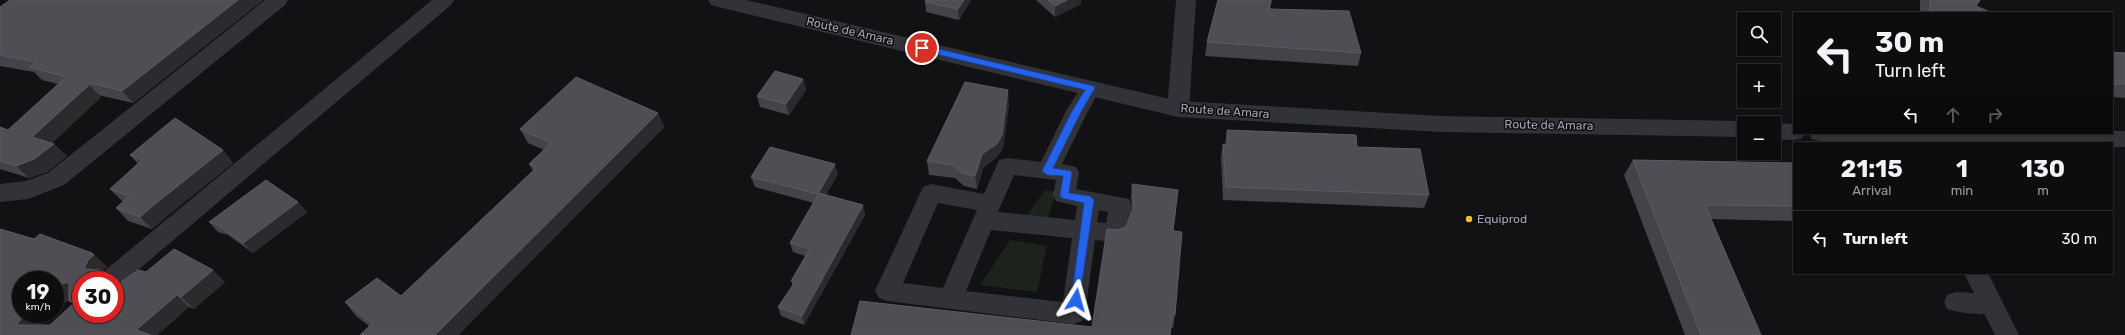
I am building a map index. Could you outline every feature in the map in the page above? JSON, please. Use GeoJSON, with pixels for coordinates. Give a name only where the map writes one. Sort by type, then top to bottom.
{"type":"FeatureCollection","features":[{"type":"Feature","properties":{"kind":"street"},"geometry":{"type":"LineString","coordinates":[[0,193],[28,190],[56,179],[278,0]]}},
{"type":"Feature","properties":{"kind":"street"},"geometry":{"type":"LineString","coordinates":[[121,271],[444,0]]}},
{"type":"Feature","properties":{"kind":"street","name":"Route de Amara"},"geometry":{"type":"LineString","coordinates":[[718,0],[1178,109],[1441,124],[1737,129]]}},
{"type":"Feature","properties":{"kind":"street"},"geometry":{"type":"LineString","coordinates":[[1178,109],[1186,0]]}},
{"type":"Feature","properties":{"kind":"street"},"geometry":{"type":"LineString","coordinates":[[1047,171],[1077,111],[1091,88]]}},
{"type":"Feature","properties":{"kind":"street"},"geometry":{"type":"LineString","coordinates":[[1781,131],[1793,132]]}},
{"type":"Feature","properties":{"kind":"street"},"geometry":{"type":"LineString","coordinates":[[1833,134],[1909,140],[2125,139]]}},
{"type":"Feature","properties":{"kind":"street"},"geometry":{"type":"LineString","coordinates":[[950,299],[987,212],[1007,166],[1068,173],[1064,195],[1121,205],[1116,233],[1086,230],[987,212],[931,193],[887,291],[950,299],[1074,314],[1086,230],[1090,200]]}},
{"type":"Feature","properties":{"kind":"street"},"geometry":{"type":"LineString","coordinates":[[1976,274],[2007,335]]}},
{"type":"Feature","properties":{"kind":"street"},"geometry":{"type":"LineString","coordinates":[[1956,302],[1991,304]]}},
{"type":"Feature","properties":{"kind":"shaded area"},"geometry":{"type":"Polygon","coordinates":[[[1045,190],[1056,192],[1048,218],[1027,215],[1045,190]]]}},
{"type":"Feature","properties":{"kind":"shaded area"},"geometry":{"type":"Polygon","coordinates":[[[1010,240],[1047,246],[1037,292],[980,285],[1010,240]]]}},
{"type":"Feature","properties":{"kind":"building"},"geometry":{"type":"Polygon","coordinates":[[[10,0],[238,0],[122,91],[87,82],[89,85],[32,137],[54,144],[34,159],[16,166],[0,161],[0,127],[8,130],[66,77],[30,67],[36,62],[0,55],[0,7],[10,0]]]}},
{"type":"Feature","properties":{"kind":"building"},"geometry":{"type":"Polygon","coordinates":[[[926,0],[964,0],[958,9],[925,2],[926,0]]]}},
{"type":"Feature","properties":{"kind":"building"},"geometry":{"type":"Polygon","coordinates":[[[1048,0],[1067,0],[1055,6],[1048,0]]]}},
{"type":"Feature","properties":{"kind":"building"},"geometry":{"type":"Polygon","coordinates":[[[1218,0],[1271,0],[1269,9],[1349,11],[1361,53],[1207,42],[1218,0]]]}},
{"type":"Feature","properties":{"kind":"building"},"geometry":{"type":"Polygon","coordinates":[[[1930,0],[1980,0],[1976,6],[1990,12],[1930,12],[1930,0]]]}},
{"type":"Feature","properties":{"kind":"building"},"geometry":{"type":"Polygon","coordinates":[[[2113,52],[2125,53],[2125,84],[2113,84],[2113,52]]]}},
{"type":"Feature","properties":{"kind":"building"},"geometry":{"type":"Polygon","coordinates":[[[775,71],[803,79],[786,104],[757,96],[775,71]]]}},
{"type":"Feature","properties":{"kind":"building"},"geometry":{"type":"Polygon","coordinates":[[[576,77],[658,113],[435,335],[360,335],[372,324],[345,302],[377,278],[401,296],[536,168],[529,164],[551,143],[520,129],[576,77]]]}},
{"type":"Feature","properties":{"kind":"building"},"geometry":{"type":"Polygon","coordinates":[[[965,82],[1008,90],[1002,135],[997,144],[982,154],[975,176],[962,173],[953,165],[927,161],[965,82]]]}},
{"type":"Feature","properties":{"kind":"building"},"geometry":{"type":"Polygon","coordinates":[[[175,118],[223,150],[140,217],[116,208],[129,196],[110,189],[142,160],[130,155],[175,118]]]}},
{"type":"Feature","properties":{"kind":"building"},"geometry":{"type":"Polygon","coordinates":[[[1227,130],[1356,135],[1357,147],[1420,149],[1429,195],[1226,187],[1223,144],[1228,145],[1227,130]]]}},
{"type":"Feature","properties":{"kind":"building"},"geometry":{"type":"Polygon","coordinates":[[[770,147],[835,164],[818,194],[751,177],[770,147]]]}},
{"type":"Feature","properties":{"kind":"building"},"geometry":{"type":"Polygon","coordinates":[[[1633,160],[1793,163],[1793,206],[1705,205],[1761,335],[1701,335],[1633,160]]]}},
{"type":"Feature","properties":{"kind":"building"},"geometry":{"type":"Polygon","coordinates":[[[266,180],[298,202],[243,243],[218,225],[209,222],[266,180]]]}},
{"type":"Feature","properties":{"kind":"building"},"geometry":{"type":"Polygon","coordinates":[[[1132,184],[1178,190],[1173,231],[1182,232],[1175,315],[1172,315],[1170,335],[851,335],[860,301],[1092,327],[1107,229],[1117,230],[1126,227],[1134,206],[1132,184]]]}},
{"type":"Feature","properties":{"kind":"building"},"geometry":{"type":"Polygon","coordinates":[[[819,193],[863,205],[802,316],[778,307],[795,282],[791,281],[810,249],[790,243],[819,193]]]}},
{"type":"Feature","properties":{"kind":"building"},"geometry":{"type":"Polygon","coordinates":[[[0,229],[34,239],[40,234],[92,253],[94,255],[88,260],[84,269],[100,270],[72,271],[72,302],[69,301],[69,282],[64,283],[64,271],[12,271],[12,323],[18,323],[17,325],[50,325],[52,323],[64,323],[64,312],[72,305],[72,323],[124,323],[124,280],[138,270],[146,272],[174,249],[213,270],[181,297],[177,295],[136,330],[151,335],[0,335],[0,229]]]}},
{"type":"Feature","properties":{"kind":"place","name":"Equiprod"},"geometry":{"type":"Point","coordinates":[1469,219]}},
{"type":"Feature","properties":{"kind":"route"},"geometry":{"type":"LineString","coordinates":[[922,48],[1091,88],[1077,111],[1047,171],[1068,173],[1064,195],[1090,200],[1076,300]]}}]}
